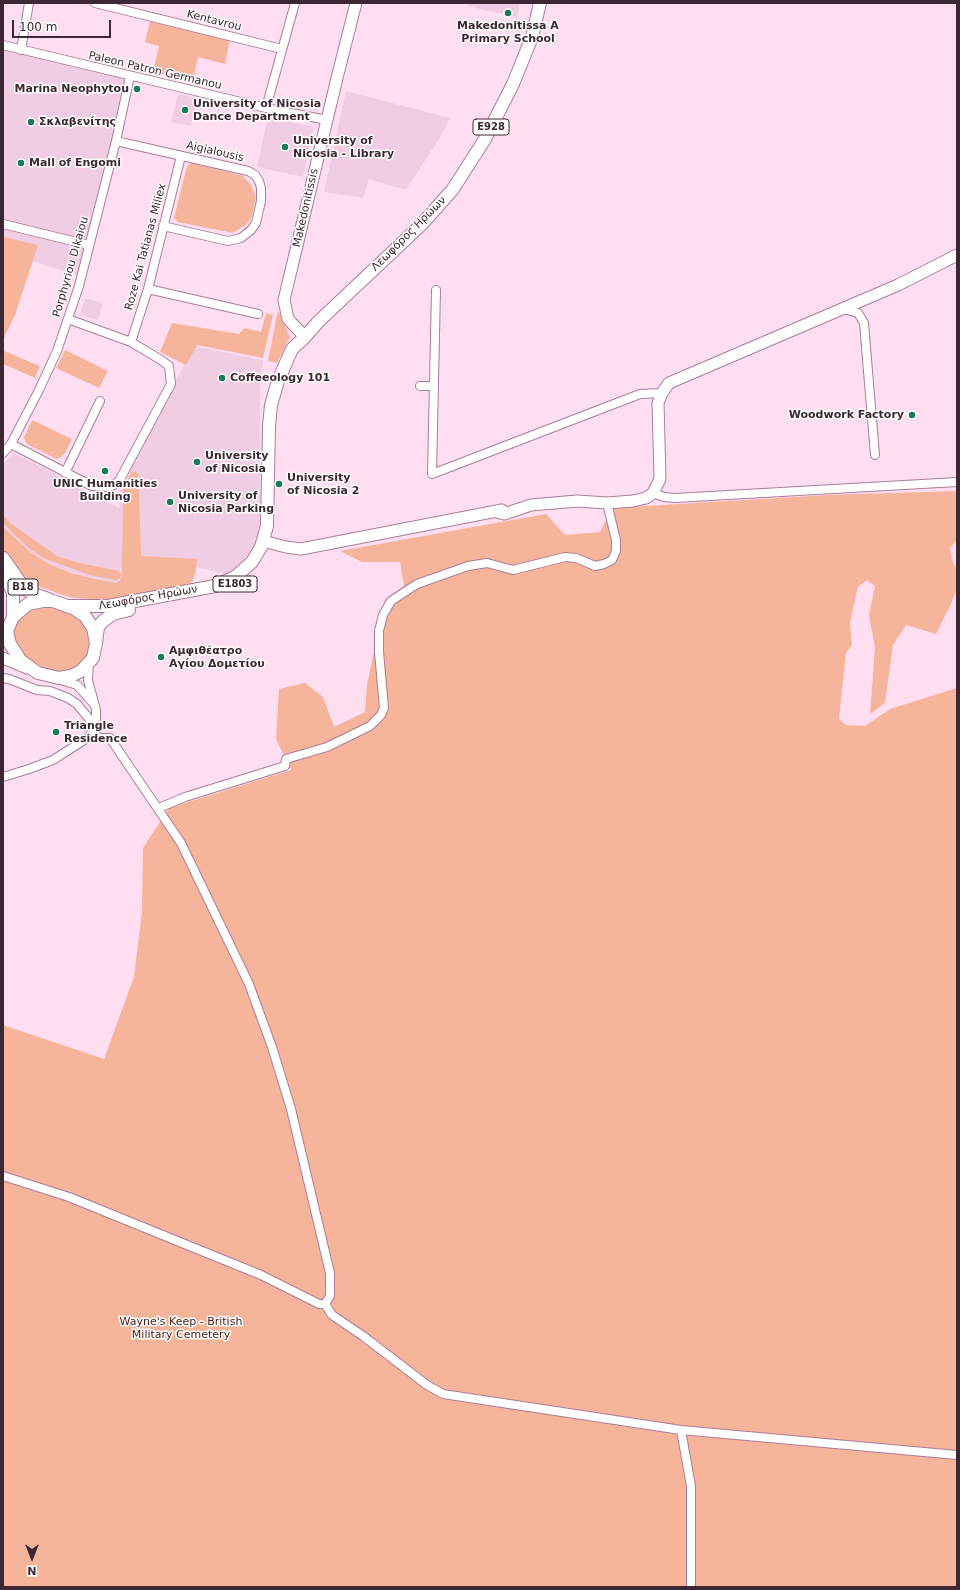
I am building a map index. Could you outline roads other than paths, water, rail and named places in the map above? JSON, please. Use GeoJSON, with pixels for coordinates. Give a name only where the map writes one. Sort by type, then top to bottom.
{"type":"FeatureCollection","features":[{"type":"Feature","properties":{"kind":"main road","name":"Λεωφόρος Ηρώων"},"geometry":{"type":"LineString","coordinates":[[96,643],[98,627],[107,617],[112,614],[208,595],[230,588],[249,574],[261,560],[274,518],[277,415],[285,382],[304,338],[318,321],[438,208],[467,169],[500,112],[518,72],[532,37],[540,3]]}},
{"type":"Feature","properties":{"kind":"main road","name":"Λεωφόρος Ηρώων"},"geometry":{"type":"LineString","coordinates":[[66,606],[108,606],[221,584],[235,577],[247,566],[267,542]]}},
{"type":"Feature","properties":{"kind":"main road","name":"B18"},"geometry":{"type":"LineString","coordinates":[[3,558],[24,588],[33,594],[54,601]]}},
{"type":"Feature","properties":{"kind":"main road","name":"B18"},"geometry":{"type":"LineString","coordinates":[[3,572],[13,592],[12,617]]}},
{"type":"Feature","properties":{"kind":"main road"},"geometry":{"type":"LineString","coordinates":[[54,601],[80,611],[90,622],[93,628],[96,643],[95,653],[90,662],[76,674],[65,678],[54,678],[32,670],[21,661],[13,650],[5,634],[12,617],[28,604],[54,601]]}},
{"type":"Feature","properties":{"kind":"street"},"geometry":{"type":"LineString","coordinates":[[21,50],[29,3]]}},
{"type":"Feature","properties":{"kind":"street","name":"Kentavrou"},"geometry":{"type":"LineString","coordinates":[[95,3],[282,49]]}},
{"type":"Feature","properties":{"kind":"street"},"geometry":{"type":"LineString","coordinates":[[266,108],[296,3]]}},
{"type":"Feature","properties":{"kind":"street","name":"Makedonitissis"},"geometry":{"type":"LineString","coordinates":[[304,338],[288,319],[284,300],[356,3]]}},
{"type":"Feature","properties":{"kind":"street","name":"Paleon Patron Germanou"},"geometry":{"type":"LineString","coordinates":[[3,45],[266,108],[327,120]]}},
{"type":"Feature","properties":{"kind":"street","name":"Porphyriou Dikaiou"},"geometry":{"type":"LineString","coordinates":[[3,453],[10,444],[54,356],[68,319],[79,286],[116,141],[130,76]]}},
{"type":"Feature","properties":{"kind":"street","name":"Aigialousis"},"geometry":{"type":"LineString","coordinates":[[116,141],[248,171],[255,175],[259,181],[261,188],[261,201],[256,223],[251,230],[234,240],[219,239],[163,226]]}},
{"type":"Feature","properties":{"kind":"street","name":"Roze Kai Tatianas Miliex"},"geometry":{"type":"LineString","coordinates":[[131,342],[148,290],[181,156]]}},
{"type":"Feature","properties":{"kind":"street"},"geometry":{"type":"LineString","coordinates":[[3,224],[89,245]]}},
{"type":"Feature","properties":{"kind":"street"},"geometry":{"type":"LineString","coordinates":[[497,512],[504,514],[530,505],[576,501],[607,503],[640,500],[653,493],[659,484],[661,474],[657,413],[665,387],[674,380],[844,309],[922,274],[957,255]]}},
{"type":"Feature","properties":{"kind":"street"},"geometry":{"type":"LineString","coordinates":[[148,290],[258,314]]}},
{"type":"Feature","properties":{"kind":"street"},"geometry":{"type":"LineString","coordinates":[[436,290],[432,474],[640,394],[662,393]]}},
{"type":"Feature","properties":{"kind":"street"},"geometry":{"type":"LineString","coordinates":[[844,309],[858,312],[864,323],[875,455]]}},
{"type":"Feature","properties":{"kind":"street"},"geometry":{"type":"LineString","coordinates":[[10,444],[98,488],[110,488],[119,481],[171,384],[169,366],[131,342],[68,319]]}},
{"type":"Feature","properties":{"kind":"street"},"geometry":{"type":"LineString","coordinates":[[420,386],[433,386]]}},
{"type":"Feature","properties":{"kind":"street"},"geometry":{"type":"LineString","coordinates":[[65,472],[100,401]]}},
{"type":"Feature","properties":{"kind":"street"},"geometry":{"type":"LineString","coordinates":[[653,493],[664,497],[675,498],[957,482]]}},
{"type":"Feature","properties":{"kind":"street"},"geometry":{"type":"LineString","coordinates":[[267,542],[301,548],[421,524],[497,512],[531,498],[567,494],[619,502]]}},
{"type":"Feature","properties":{"kind":"street"},"geometry":{"type":"LineString","coordinates":[[159,808],[192,794],[285,766],[286,759],[327,748],[370,726],[381,715],[384,708],[379,652],[379,631],[383,615],[391,601],[403,591],[422,582],[468,566],[487,563],[513,570],[564,557],[576,558],[595,566],[604,564],[612,560],[616,551],[616,540],[607,503]]}},
{"type":"Feature","properties":{"kind":"street"},"geometry":{"type":"LineString","coordinates":[[3,658],[32,670]]}},
{"type":"Feature","properties":{"kind":"street"},"geometry":{"type":"LineString","coordinates":[[3,777],[53,760],[85,740],[94,729],[96,714],[88,680],[90,662]]}},
{"type":"Feature","properties":{"kind":"street"},"geometry":{"type":"LineString","coordinates":[[3,678],[37,690],[50,691],[68,698],[80,708],[94,729],[98,738],[110,738],[182,843],[249,984],[272,1047],[291,1110],[330,1274],[330,1296],[325,1304]]}},
{"type":"Feature","properties":{"kind":"street"},"geometry":{"type":"LineString","coordinates":[[54,678],[77,686],[94,705]]}},
{"type":"Feature","properties":{"kind":"street"},"geometry":{"type":"LineString","coordinates":[[3,1176],[68,1197],[261,1275],[318,1304],[325,1304]]}},
{"type":"Feature","properties":{"kind":"street"},"geometry":{"type":"LineString","coordinates":[[325,1304],[332,1315],[363,1336],[431,1388],[443,1394],[681,1430],[957,1455]]}},
{"type":"Feature","properties":{"kind":"street"},"geometry":{"type":"LineString","coordinates":[[681,1430],[691,1486],[691,1587]]}},
{"type":"Feature","properties":{"kind":"place","name":"Makedonitissa A Primary School"},"geometry":{"type":"Point","coordinates":[508,13]}},
{"type":"Feature","properties":{"kind":"place","name":"Marina Neophytou"},"geometry":{"type":"Point","coordinates":[137,89]}},
{"type":"Feature","properties":{"kind":"place","name":"University of Nicosia Dance Department"},"geometry":{"type":"Point","coordinates":[185,110]}},
{"type":"Feature","properties":{"kind":"place","name":"Σκλαβενίτης"},"geometry":{"type":"Point","coordinates":[31,122]}},
{"type":"Feature","properties":{"kind":"place","name":"University of Nicosia - Library"},"geometry":{"type":"Point","coordinates":[285,147]}},
{"type":"Feature","properties":{"kind":"place","name":"Mall of Engomi"},"geometry":{"type":"Point","coordinates":[21,163]}},
{"type":"Feature","properties":{"kind":"place","name":"Coffeeology 101"},"geometry":{"type":"Point","coordinates":[222,378]}},
{"type":"Feature","properties":{"kind":"place","name":"Woodwork Factory"},"geometry":{"type":"Point","coordinates":[912,415]}},
{"type":"Feature","properties":{"kind":"place","name":"University of Nicosia"},"geometry":{"type":"Point","coordinates":[197,462]}},
{"type":"Feature","properties":{"kind":"place","name":"UNIC Humanities Building"},"geometry":{"type":"Point","coordinates":[105,471]}},
{"type":"Feature","properties":{"kind":"place","name":"University of Nicosia 2"},"geometry":{"type":"Point","coordinates":[279,484]}},
{"type":"Feature","properties":{"kind":"place","name":"University of Nicosia Parking"},"geometry":{"type":"Point","coordinates":[170,502]}},
{"type":"Feature","properties":{"kind":"place","name":"Αμφιθέατρο Αγίου Δομετίου"},"geometry":{"type":"Point","coordinates":[161,657]}},
{"type":"Feature","properties":{"kind":"place","name":"Triangle Residence"},"geometry":{"type":"Point","coordinates":[56,732]}},
{"type":"Feature","properties":{"kind":"park label","name":"Wayne's Keep - British Military Cemetery"},"geometry":{"type":"Point","coordinates":[181,1328]}}]}
